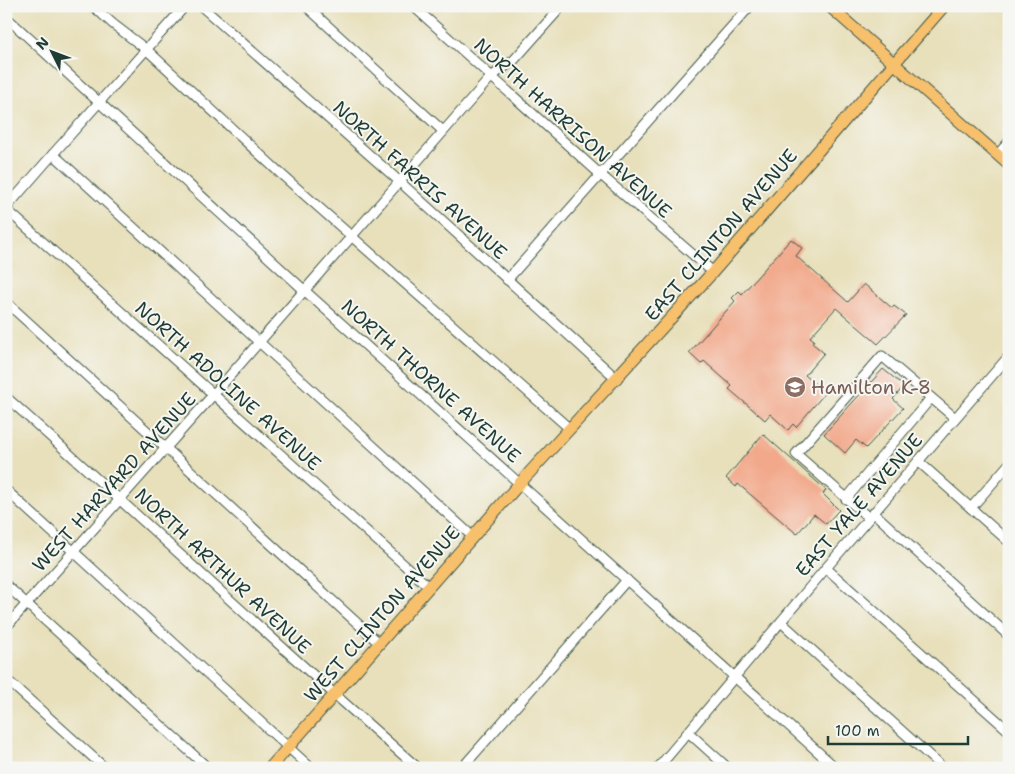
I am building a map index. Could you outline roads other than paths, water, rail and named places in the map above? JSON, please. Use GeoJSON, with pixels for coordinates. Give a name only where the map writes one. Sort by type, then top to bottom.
{"type":"FeatureCollection","features":[{"type":"Feature","properties":{"kind":"main road"},"geometry":{"type":"LineString","coordinates":[[829,6],[1009,165]]}},
{"type":"Feature","properties":{"kind":"main road","name":"EAST CLINTON AVENUE"},"geometry":{"type":"LineString","coordinates":[[520,483],[713,272],[944,6]]}},
{"type":"Feature","properties":{"kind":"main road","name":"WEST CLINTON AVENUE"},"geometry":{"type":"LineString","coordinates":[[270,768],[520,483]]}},
{"type":"Feature","properties":{"kind":"street"},"geometry":{"type":"LineString","coordinates":[[93,6],[147,50],[351,236],[570,429]]}},
{"type":"Feature","properties":{"kind":"street"},"geometry":{"type":"LineString","coordinates":[[6,209],[185,6]]}},
{"type":"Feature","properties":{"kind":"street","name":"NORTH FARRIS AVENUE"},"geometry":{"type":"LineString","coordinates":[[200,6],[399,181],[617,379]]}},
{"type":"Feature","properties":{"kind":"street"},"geometry":{"type":"LineString","coordinates":[[306,6],[443,131]]}},
{"type":"Feature","properties":{"kind":"street","name":"NORTH HARRISON AVENUE"},"geometry":{"type":"LineString","coordinates":[[413,6],[601,175],[713,272]]}},
{"type":"Feature","properties":{"kind":"street","name":"WEST HARVARD AVENUE"},"geometry":{"type":"LineString","coordinates":[[6,627],[213,395],[491,77],[514,60],[562,6]]}},
{"type":"Feature","properties":{"kind":"street"},"geometry":{"type":"LineString","coordinates":[[507,280],[750,6]]}},
{"type":"Feature","properties":{"kind":"street","name":"NORTH THORNE AVENUE"},"geometry":{"type":"LineString","coordinates":[[6,17],[304,290],[836,768]]}},
{"type":"Feature","properties":{"kind":"street"},"geometry":{"type":"LineString","coordinates":[[997,155],[1009,142]]}},
{"type":"Feature","properties":{"kind":"street"},"geometry":{"type":"LineString","coordinates":[[53,154],[473,537]]}},
{"type":"Feature","properties":{"kind":"street","name":"NORTH ADOLINE AVENUE"},"geometry":{"type":"LineString","coordinates":[[6,209],[429,587]]}},
{"type":"Feature","properties":{"kind":"street"},"geometry":{"type":"LineString","coordinates":[[6,302],[379,643]]}},
{"type":"Feature","properties":{"kind":"street"},"geometry":{"type":"LineString","coordinates":[[955,418],[882,356],[796,454],[846,498],[871,515],[1009,636]]}},
{"type":"Feature","properties":{"kind":"street","name":"EAST YALE AVENUE"},"geometry":{"type":"LineString","coordinates":[[658,768],[871,515],[1009,356]]}},
{"type":"Feature","properties":{"kind":"street","name":"NORTH ARTHUR AVENUE"},"geometry":{"type":"LineString","coordinates":[[6,397],[418,768]]}},
{"type":"Feature","properties":{"kind":"street"},"geometry":{"type":"LineString","coordinates":[[846,498],[931,398]]}},
{"type":"Feature","properties":{"kind":"street"},"geometry":{"type":"LineString","coordinates":[[918,461],[1009,542]]}},
{"type":"Feature","properties":{"kind":"street"},"geometry":{"type":"LineString","coordinates":[[971,508],[1009,464]]}},
{"type":"Feature","properties":{"kind":"street"},"geometry":{"type":"LineString","coordinates":[[6,490],[311,768]]}},
{"type":"Feature","properties":{"kind":"street"},"geometry":{"type":"LineString","coordinates":[[826,568],[1009,731]]}},
{"type":"Feature","properties":{"kind":"street"},"geometry":{"type":"LineString","coordinates":[[462,768],[627,580]]}},
{"type":"Feature","properties":{"kind":"street"},"geometry":{"type":"LineString","coordinates":[[6,585],[208,768]]}},
{"type":"Feature","properties":{"kind":"street"},"geometry":{"type":"LineString","coordinates":[[781,622],[943,768]]}},
{"type":"Feature","properties":{"kind":"street"},"geometry":{"type":"LineString","coordinates":[[6,678],[105,768]]}},
{"type":"Feature","properties":{"kind":"street"},"geometry":{"type":"LineString","coordinates":[[688,732],[728,768]]}},
{"type":"Feature","properties":{"kind":"place","name":"Hamilton K-8"},"geometry":{"type":"Point","coordinates":[795,387]}}]}
